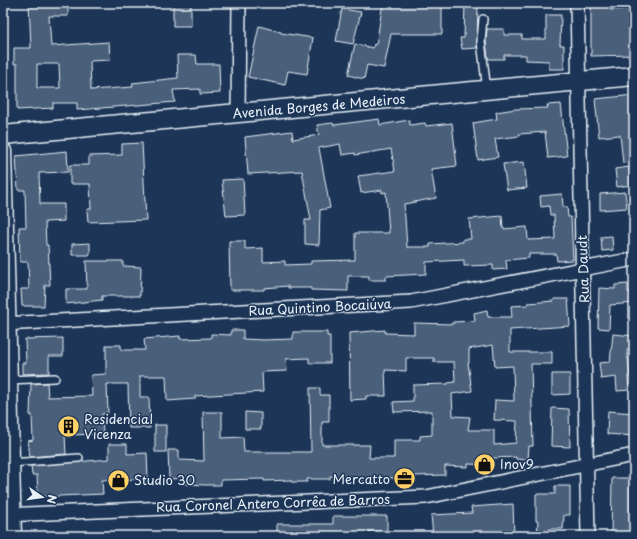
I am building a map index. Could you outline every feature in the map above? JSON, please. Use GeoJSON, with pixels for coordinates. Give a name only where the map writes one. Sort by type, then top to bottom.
{"type":"FeatureCollection","features":[{"type":"Feature","properties":{"kind":"main road","name":"Avenida Borges de Medeiros"},"geometry":{"type":"LineString","coordinates":[[3,135],[634,76]]}},
{"type":"Feature","properties":{"kind":"street"},"geometry":{"type":"LineString","coordinates":[[238,114],[239,3]]}},
{"type":"Feature","properties":{"kind":"street","name":"Rua Daudt"},"geometry":{"type":"LineString","coordinates":[[576,3],[588,536]]}},
{"type":"Feature","properties":{"kind":"street"},"geometry":{"type":"LineString","coordinates":[[3,151],[5,324],[10,463],[8,515],[12,536]]}},
{"type":"Feature","properties":{"kind":"street","name":"Rua Quintino Bocaiúva"},"geometry":{"type":"LineString","coordinates":[[5,324],[411,302],[634,259]]}},
{"type":"Feature","properties":{"kind":"street","name":"Rua Coronel Antero Corrêa de Barros"},"geometry":{"type":"LineString","coordinates":[[8,515],[426,497],[634,455]]}},
{"type":"Feature","properties":{"kind":"lane"},"geometry":{"type":"LineString","coordinates":[[483,19],[481,41],[487,90]]}},
{"type":"Feature","properties":{"kind":"lane"},"geometry":{"type":"LineString","coordinates":[[8,380],[55,378]]}},
{"type":"Feature","properties":{"kind":"lane"},"geometry":{"type":"LineString","coordinates":[[10,463],[79,458]]}},
{"type":"Feature","properties":{"kind":"building"},"geometry":{"type":"Polygon","coordinates":[[[29,3],[68,3],[68,16],[49,16],[51,46],[109,42],[110,60],[90,61],[91,90],[133,87],[132,83],[178,78],[177,55],[196,55],[197,64],[219,64],[220,93],[200,94],[200,89],[173,90],[175,102],[77,110],[77,103],[53,103],[53,108],[17,110],[17,64],[14,64],[14,48],[31,48],[29,3]],[[37,64],[37,88],[60,88],[59,64],[37,64]]]}},
{"type":"Feature","properties":{"kind":"building"},"geometry":{"type":"Polygon","coordinates":[[[173,3],[191,3],[191,26],[173,26],[173,3]]]}},
{"type":"Feature","properties":{"kind":"building"},"geometry":{"type":"Polygon","coordinates":[[[383,3],[442,3],[442,34],[391,34],[384,68],[367,65],[364,79],[348,75],[355,44],[373,48],[374,44],[376,45],[383,3]]]}},
{"type":"Feature","properties":{"kind":"building"},"geometry":{"type":"Polygon","coordinates":[[[465,3],[478,3],[477,48],[462,49],[460,38],[464,38],[465,3]]]}},
{"type":"Feature","properties":{"kind":"building"},"geometry":{"type":"Polygon","coordinates":[[[591,3],[610,3],[610,10],[633,8],[634,55],[591,56],[591,3]]]}},
{"type":"Feature","properties":{"kind":"building"},"geometry":{"type":"Polygon","coordinates":[[[342,9],[361,12],[353,44],[336,41],[342,9]]]}},
{"type":"Feature","properties":{"kind":"building"},"geometry":{"type":"Polygon","coordinates":[[[546,15],[561,15],[560,45],[564,45],[564,69],[549,69],[549,61],[526,60],[526,55],[504,55],[504,59],[488,59],[486,41],[487,29],[504,29],[504,35],[522,35],[522,39],[546,39],[546,15]]]}},
{"type":"Feature","properties":{"kind":"building"},"geometry":{"type":"Polygon","coordinates":[[[259,26],[281,33],[313,38],[307,74],[288,71],[285,85],[248,77],[259,26]]]}},
{"type":"Feature","properties":{"kind":"building"},"geometry":{"type":"Polygon","coordinates":[[[634,95],[634,131],[632,131],[634,162],[623,163],[620,135],[599,137],[595,99],[634,95]]]}},
{"type":"Feature","properties":{"kind":"building"},"geometry":{"type":"Polygon","coordinates":[[[561,104],[567,156],[548,158],[545,132],[519,134],[520,136],[495,139],[498,157],[478,160],[473,123],[497,119],[496,112],[516,109],[548,108],[547,105],[561,104]]]}},
{"type":"Feature","properties":{"kind":"building"},"geometry":{"type":"Polygon","coordinates":[[[379,119],[380,125],[409,120],[410,125],[425,123],[426,126],[452,123],[457,166],[431,169],[436,198],[404,204],[407,247],[430,247],[430,244],[463,242],[463,239],[471,239],[469,219],[502,216],[503,229],[527,227],[528,240],[555,239],[554,215],[550,215],[549,206],[541,207],[540,196],[562,194],[563,207],[567,207],[568,217],[571,217],[573,260],[557,261],[556,254],[529,254],[529,258],[506,260],[507,269],[493,270],[493,265],[464,266],[464,260],[426,262],[426,274],[386,276],[386,280],[369,280],[369,276],[348,276],[348,291],[311,290],[311,288],[288,288],[288,286],[264,288],[264,290],[230,290],[229,241],[245,241],[245,249],[263,248],[263,262],[285,261],[285,265],[311,264],[311,261],[355,260],[355,233],[389,233],[386,192],[382,193],[382,190],[361,193],[358,176],[395,171],[391,149],[355,155],[355,153],[342,155],[340,144],[319,148],[330,208],[320,210],[319,245],[305,244],[305,220],[311,220],[302,171],[248,174],[245,137],[292,131],[293,139],[319,135],[317,125],[333,123],[334,125],[379,119]]]}},
{"type":"Feature","properties":{"kind":"building"},"geometry":{"type":"Polygon","coordinates":[[[142,143],[146,220],[88,222],[87,209],[91,209],[90,184],[70,184],[70,165],[89,165],[89,156],[122,155],[122,144],[142,143]]]}},
{"type":"Feature","properties":{"kind":"building"},"geometry":{"type":"Polygon","coordinates":[[[67,151],[68,172],[39,173],[40,204],[64,204],[64,221],[45,222],[50,285],[45,285],[44,306],[22,306],[21,289],[29,289],[28,262],[20,262],[19,227],[26,227],[25,190],[18,190],[16,156],[67,151]]]}},
{"type":"Feature","properties":{"kind":"building"},"geometry":{"type":"Polygon","coordinates":[[[524,162],[527,188],[507,190],[503,164],[524,162]]]}},
{"type":"Feature","properties":{"kind":"building"},"geometry":{"type":"Polygon","coordinates":[[[629,167],[631,185],[617,187],[615,169],[629,167]]]}},
{"type":"Feature","properties":{"kind":"building"},"geometry":{"type":"Polygon","coordinates":[[[243,179],[245,215],[226,216],[222,180],[243,179]]]}},
{"type":"Feature","properties":{"kind":"building"},"geometry":{"type":"Polygon","coordinates":[[[625,192],[627,208],[600,210],[600,194],[625,192]]]}},
{"type":"Feature","properties":{"kind":"building"},"geometry":{"type":"Polygon","coordinates":[[[612,236],[613,250],[602,251],[601,237],[612,236]]]}},
{"type":"Feature","properties":{"kind":"building"},"geometry":{"type":"Polygon","coordinates":[[[90,243],[90,255],[72,255],[72,244],[90,243]]]}},
{"type":"Feature","properties":{"kind":"building"},"geometry":{"type":"Polygon","coordinates":[[[86,261],[123,261],[123,266],[141,267],[140,296],[102,296],[102,300],[66,304],[66,289],[87,289],[86,261]]]}},
{"type":"Feature","properties":{"kind":"building"},"geometry":{"type":"Polygon","coordinates":[[[628,284],[628,292],[634,292],[634,303],[610,305],[609,329],[598,328],[599,288],[615,289],[615,285],[628,284]]]}},
{"type":"Feature","properties":{"kind":"building"},"geometry":{"type":"Polygon","coordinates":[[[554,299],[568,299],[570,326],[510,330],[510,352],[552,352],[552,364],[531,364],[533,446],[529,446],[528,460],[516,459],[516,457],[493,458],[493,465],[468,464],[468,467],[445,466],[445,475],[414,476],[414,479],[371,477],[371,482],[359,482],[358,477],[330,476],[330,479],[307,479],[307,482],[291,482],[291,480],[264,481],[264,479],[221,480],[221,485],[205,485],[185,484],[185,478],[169,479],[168,450],[179,450],[179,460],[204,461],[203,412],[222,412],[222,438],[243,437],[244,452],[311,452],[310,388],[320,388],[320,395],[329,395],[329,422],[322,422],[322,445],[370,445],[369,458],[394,458],[394,440],[420,440],[420,436],[432,435],[432,411],[394,412],[393,402],[413,401],[413,385],[448,384],[455,382],[454,362],[434,362],[434,358],[406,358],[406,371],[385,370],[386,396],[366,396],[366,399],[350,400],[349,333],[385,330],[385,333],[414,334],[414,323],[453,324],[453,322],[475,321],[474,313],[487,310],[488,317],[512,317],[511,306],[554,301],[554,299]],[[493,345],[469,349],[468,363],[472,391],[452,394],[453,416],[470,417],[468,430],[494,430],[494,445],[516,443],[517,421],[494,420],[495,400],[514,401],[513,366],[495,367],[493,345]]]}},
{"type":"Feature","properties":{"kind":"building"},"geometry":{"type":"Polygon","coordinates":[[[231,330],[243,330],[243,339],[264,340],[293,339],[293,332],[327,332],[327,336],[330,336],[330,363],[309,363],[309,358],[286,359],[287,371],[262,372],[263,392],[195,396],[195,399],[167,401],[166,376],[140,376],[140,397],[149,397],[150,428],[129,428],[128,384],[107,384],[108,413],[102,414],[103,434],[65,435],[66,454],[30,457],[28,441],[33,440],[32,415],[30,415],[31,384],[47,383],[48,397],[92,396],[91,375],[106,374],[106,345],[121,345],[121,350],[145,350],[144,339],[180,336],[180,339],[211,338],[211,334],[231,335],[231,330]]]}},
{"type":"Feature","properties":{"kind":"building"},"geometry":{"type":"Polygon","coordinates":[[[613,334],[634,336],[634,350],[627,350],[630,376],[628,376],[629,390],[617,391],[616,377],[601,379],[599,363],[610,362],[613,334]]]}},
{"type":"Feature","properties":{"kind":"building"},"geometry":{"type":"Polygon","coordinates":[[[63,338],[63,356],[49,356],[49,373],[22,374],[22,363],[26,363],[25,339],[63,338]]]}},
{"type":"Feature","properties":{"kind":"building"},"geometry":{"type":"Polygon","coordinates":[[[552,374],[570,374],[570,394],[552,395],[552,374]]]}},
{"type":"Feature","properties":{"kind":"building"},"geometry":{"type":"Polygon","coordinates":[[[552,408],[569,409],[570,447],[551,446],[552,408]]]}},
{"type":"Feature","properties":{"kind":"building"},"geometry":{"type":"Polygon","coordinates":[[[608,411],[634,413],[634,436],[607,434],[608,411]]]}},
{"type":"Feature","properties":{"kind":"building"},"geometry":{"type":"Polygon","coordinates":[[[245,412],[261,413],[261,429],[245,429],[245,412]]]}},
{"type":"Feature","properties":{"kind":"building"},"geometry":{"type":"Polygon","coordinates":[[[155,425],[166,425],[166,452],[155,452],[155,425]]]}},
{"type":"Feature","properties":{"kind":"building"},"geometry":{"type":"Polygon","coordinates":[[[109,444],[127,444],[127,454],[147,453],[148,479],[102,480],[103,494],[38,497],[37,475],[32,475],[31,466],[109,459],[109,444]]]}},
{"type":"Feature","properties":{"kind":"building"},"geometry":{"type":"Polygon","coordinates":[[[612,478],[630,478],[630,536],[611,536],[612,478]]]}},
{"type":"Feature","properties":{"kind":"building"},"geometry":{"type":"Polygon","coordinates":[[[555,486],[570,486],[570,515],[564,515],[563,529],[549,529],[549,536],[537,536],[538,521],[536,521],[536,494],[555,494],[555,486]]]}},
{"type":"Feature","properties":{"kind":"building"},"geometry":{"type":"Polygon","coordinates":[[[513,504],[514,536],[433,536],[431,515],[472,513],[471,507],[513,504]]]}},
{"type":"Feature","properties":{"kind":"building"},"geometry":{"type":"Polygon","coordinates":[[[333,516],[387,516],[387,531],[369,531],[369,536],[277,536],[277,524],[333,524],[333,516]]]}},
{"type":"Feature","properties":{"kind":"place","name":"Residencial Vicenza"},"geometry":{"type":"Point","coordinates":[68,426]}},
{"type":"Feature","properties":{"kind":"place","name":"Inov9"},"geometry":{"type":"Point","coordinates":[484,464]}},
{"type":"Feature","properties":{"kind":"place","name":"Mercatto"},"geometry":{"type":"Point","coordinates":[405,479]}},
{"type":"Feature","properties":{"kind":"place","name":"Studio 30"},"geometry":{"type":"Point","coordinates":[118,480]}}]}
